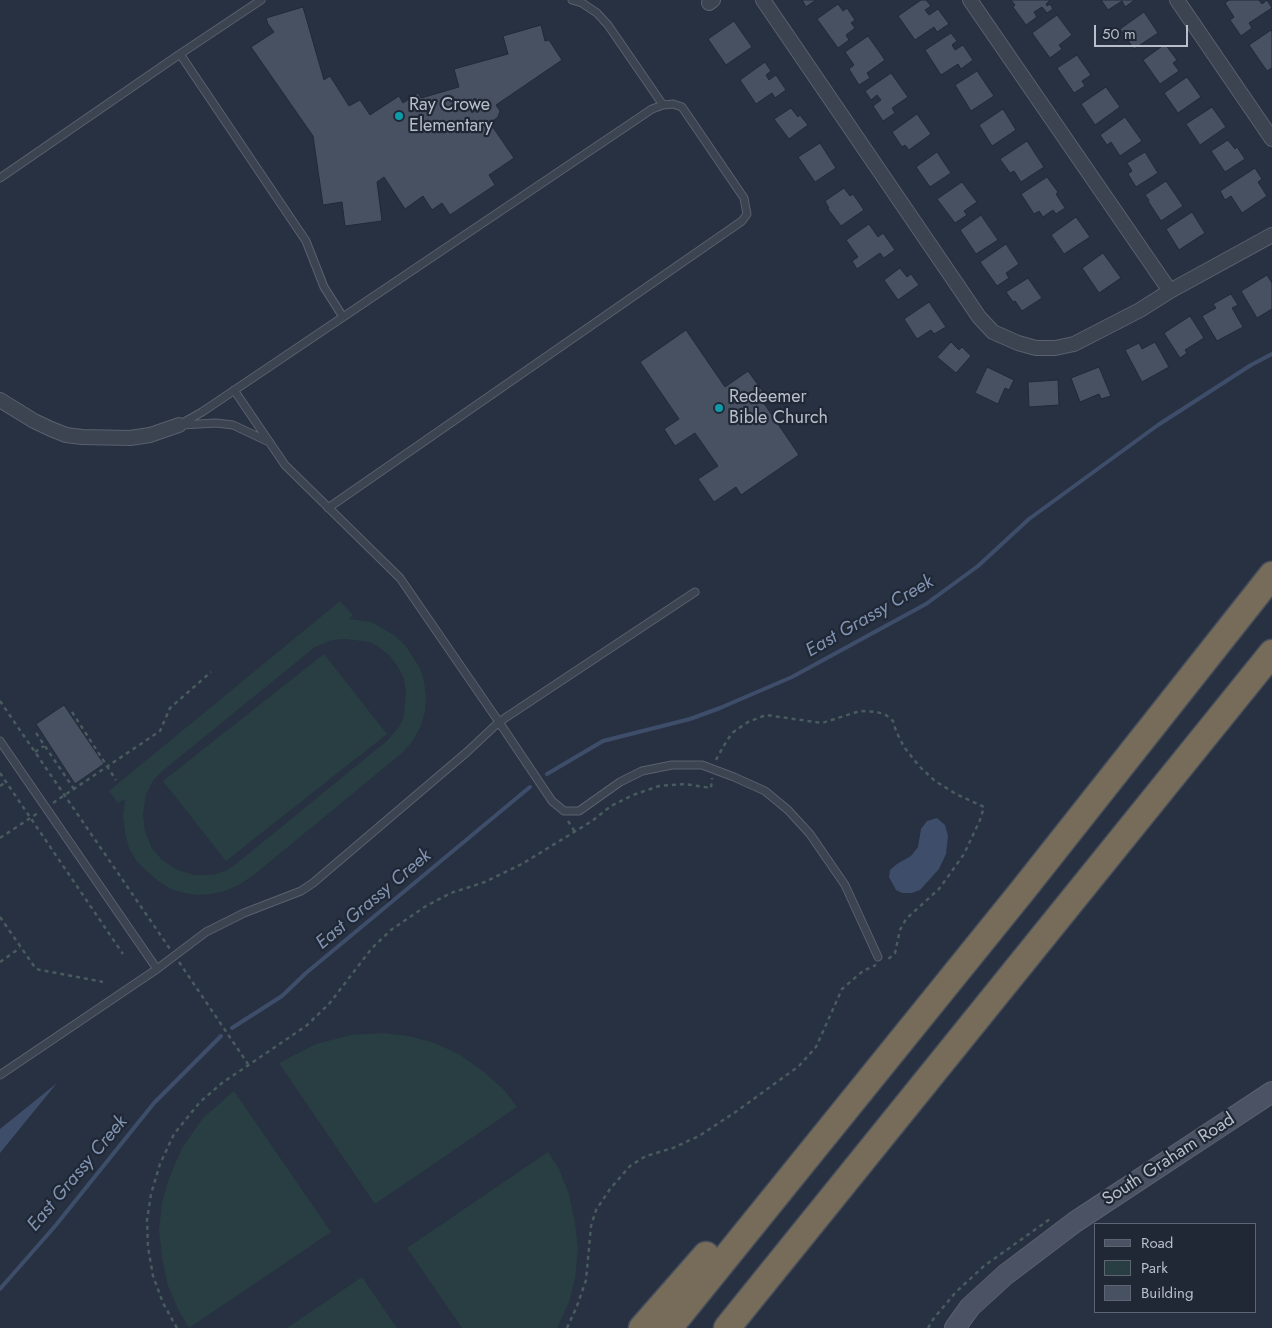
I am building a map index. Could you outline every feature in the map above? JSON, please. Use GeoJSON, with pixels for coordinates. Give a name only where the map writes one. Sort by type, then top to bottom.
{"type":"FeatureCollection","features":[{"type":"Feature","properties":{"kind":"highway"},"geometry":{"type":"LineString","coordinates":[[669,1328],[1024,890],[1272,575]]}},
{"type":"Feature","properties":{"kind":"highway"},"geometry":{"type":"LineString","coordinates":[[727,1328],[1272,653]]}},
{"type":"Feature","properties":{"kind":"highway"},"geometry":{"type":"LineString","coordinates":[[739,1328],[977,1019]]}},
{"type":"Feature","properties":{"kind":"highway"},"geometry":{"type":"LineString","coordinates":[[642,1328],[711,1250],[774,1199]]}},
{"type":"Feature","properties":{"kind":"street"},"geometry":{"type":"LineString","coordinates":[[763,0],[964,296],[993,332],[1018,343],[1036,348],[1055,348],[1074,344],[1140,310],[1272,234]]}},
{"type":"Feature","properties":{"kind":"street"},"geometry":{"type":"LineString","coordinates":[[970,0],[1170,291]]}},
{"type":"Feature","properties":{"kind":"street"},"geometry":{"type":"LineString","coordinates":[[1176,0],[1272,139]]}},
{"type":"Feature","properties":{"kind":"street"},"geometry":{"type":"LineString","coordinates":[[0,400],[42,425],[66,434],[82,437],[130,438],[150,435],[179,425]]}},
{"type":"Feature","properties":{"kind":"street","name":"South Graham Road"},"geometry":{"type":"LineString","coordinates":[[955,1328],[970,1306],[1005,1275],[1059,1234],[1272,1092]]}},
{"type":"Feature","properties":{"kind":"lane"},"geometry":{"type":"LineString","coordinates":[[0,178],[216,28],[261,0]]}},
{"type":"Feature","properties":{"kind":"lane"},"geometry":{"type":"LineString","coordinates":[[572,0],[582,3],[597,13],[663,104]]}},
{"type":"Feature","properties":{"kind":"lane"},"geometry":{"type":"LineString","coordinates":[[180,54],[306,241],[324,287],[343,317]]}},
{"type":"Feature","properties":{"kind":"lane"},"geometry":{"type":"LineString","coordinates":[[179,425],[644,114],[663,104],[682,106],[744,198],[747,214],[742,222],[328,508]]}},
{"type":"Feature","properties":{"kind":"lane"},"geometry":{"type":"LineString","coordinates":[[234,390],[285,466],[400,578],[552,801],[564,811],[579,811],[620,782],[642,771],[672,765],[702,766],[714,769],[765,791],[788,810],[810,834],[845,885],[878,957]]}},
{"type":"Feature","properties":{"kind":"lane"},"geometry":{"type":"LineString","coordinates":[[179,425],[201,423],[233,425],[268,441]]}},
{"type":"Feature","properties":{"kind":"lane"},"geometry":{"type":"LineString","coordinates":[[0,1075],[157,969],[206,932],[313,883],[467,752],[499,722],[694,592]]}},
{"type":"Feature","properties":{"kind":"lane"},"geometry":{"type":"LineString","coordinates":[[0,741],[157,969]]}},
{"type":"Feature","properties":{"kind":"path"},"geometry":{"type":"LineString","coordinates":[[0,838],[160,731],[170,708],[211,672]]}},
{"type":"Feature","properties":{"kind":"path"},"geometry":{"type":"LineString","coordinates":[[0,701],[248,1064]]}},
{"type":"Feature","properties":{"kind":"path"},"geometry":{"type":"LineString","coordinates":[[178,1328],[163,1303],[153,1276],[148,1247],[147,1220],[151,1194],[160,1164],[174,1134],[200,1102],[222,1083],[306,1026],[329,1004],[372,948],[391,930],[426,906],[451,894],[485,882],[522,864],[592,821],[611,806],[633,795],[660,786],[685,784],[710,788],[717,758],[732,733],[748,722],[766,715],[822,723],[860,711],[877,712],[886,715],[893,721],[904,747],[919,766],[935,781],[956,794],[984,807],[964,854],[939,889],[906,920],[900,930],[895,953],[889,959],[863,971],[842,989],[816,1047],[800,1066],[699,1136],[673,1148],[646,1156],[630,1166],[610,1189],[596,1210],[591,1226],[586,1280],[577,1306],[566,1328]]}},
{"type":"Feature","properties":{"kind":"path"},"geometry":{"type":"LineString","coordinates":[[72,712],[116,780]]}},
{"type":"Feature","properties":{"kind":"path"},"geometry":{"type":"LineString","coordinates":[[36,733],[74,789]]}},
{"type":"Feature","properties":{"kind":"path"},"geometry":{"type":"LineString","coordinates":[[35,752],[44,745]]}},
{"type":"Feature","properties":{"kind":"path"},"geometry":{"type":"LineString","coordinates":[[0,772],[123,954]]}},
{"type":"Feature","properties":{"kind":"path"},"geometry":{"type":"LineString","coordinates":[[0,786],[6,782]]}},
{"type":"Feature","properties":{"kind":"path"},"geometry":{"type":"LineString","coordinates":[[0,917],[36,969],[102,982]]}},
{"type":"Feature","properties":{"kind":"path"},"geometry":{"type":"LineString","coordinates":[[0,962],[20,948]]}},
{"type":"Feature","properties":{"kind":"green space"},"geometry":{"type":"Polygon","coordinates":[[[340,601],[353,615],[349,619],[371,622],[394,635],[405,645],[420,668],[426,697],[425,712],[420,728],[412,742],[402,753],[255,874],[239,885],[225,891],[197,895],[171,889],[158,881],[137,862],[129,848],[123,817],[125,799],[118,803],[109,791],[340,601]],[[345,639],[332,640],[315,647],[154,779],[146,794],[143,814],[145,832],[152,848],[162,860],[177,870],[194,875],[213,875],[227,870],[388,740],[399,727],[404,716],[406,692],[404,679],[390,656],[370,642],[345,639]]]}},
{"type":"Feature","properties":{"kind":"green space"},"geometry":{"type":"Polygon","coordinates":[[[324,654],[387,734],[226,861],[163,781],[324,654]]]}},
{"type":"Feature","properties":{"kind":"green space"},"geometry":{"type":"Polygon","coordinates":[[[383,1033],[409,1036],[435,1043],[460,1055],[484,1072],[504,1090],[517,1107],[375,1204],[279,1063],[316,1044],[351,1035],[383,1033]]]}},
{"type":"Feature","properties":{"kind":"green space"},"geometry":{"type":"Polygon","coordinates":[[[234,1091],[331,1232],[189,1328],[168,1286],[159,1230],[162,1203],[169,1178],[182,1148],[203,1118],[234,1091]]]}},
{"type":"Feature","properties":{"kind":"green space"},"geometry":{"type":"Polygon","coordinates":[[[548,1152],[559,1169],[569,1194],[578,1250],[575,1278],[569,1302],[557,1328],[462,1328],[407,1248],[548,1152]]]}},
{"type":"Feature","properties":{"kind":"green space"},"geometry":{"type":"Polygon","coordinates":[[[362,1277],[397,1328],[287,1328],[362,1277]]]}},
{"type":"Feature","properties":{"kind":"water"},"geometry":{"type":"Polygon","coordinates":[[[937,818],[945,825],[948,836],[946,854],[939,869],[920,890],[912,893],[902,893],[896,890],[889,877],[890,870],[911,856],[918,847],[921,829],[927,821],[937,818]]]}},
{"type":"Feature","properties":{"kind":"water"},"geometry":{"type":"Polygon","coordinates":[[[57,1083],[0,1153],[0,1129],[57,1083]]]}},
{"type":"Feature","properties":{"kind":"building"},"geometry":{"type":"Polygon","coordinates":[[[802,0],[816,0],[806,7],[802,0]]]}},
{"type":"Feature","properties":{"kind":"building"},"geometry":{"type":"Polygon","coordinates":[[[921,0],[926,0],[931,6],[925,10],[929,15],[938,9],[949,24],[937,32],[934,27],[915,40],[898,16],[921,0]]]}},
{"type":"Feature","properties":{"kind":"building"},"geometry":{"type":"Polygon","coordinates":[[[1011,0],[1050,0],[1046,4],[1047,6],[1050,4],[1053,9],[1047,13],[1042,7],[1034,12],[1037,17],[1026,25],[1013,7],[1015,5],[1011,0]]]}},
{"type":"Feature","properties":{"kind":"building"},"geometry":{"type":"Polygon","coordinates":[[[1101,0],[1135,0],[1125,7],[1122,1],[1108,10],[1101,0]]]}},
{"type":"Feature","properties":{"kind":"building"},"geometry":{"type":"Polygon","coordinates":[[[1229,0],[1259,0],[1262,4],[1267,0],[1272,8],[1249,23],[1252,28],[1241,36],[1230,20],[1234,17],[1225,3],[1229,0]]]}},
{"type":"Feature","properties":{"kind":"building"},"geometry":{"type":"Polygon","coordinates":[[[838,4],[843,11],[847,8],[855,20],[851,23],[855,28],[846,35],[849,40],[838,48],[817,19],[838,4]]]}},
{"type":"Feature","properties":{"kind":"building","name":"Ray Crowe Elementary"},"geometry":{"type":"Polygon","coordinates":[[[303,7],[324,80],[330,76],[349,106],[360,100],[370,115],[399,96],[403,103],[418,93],[421,98],[459,87],[454,69],[508,54],[503,36],[541,25],[545,41],[549,40],[562,60],[496,105],[500,111],[498,117],[490,123],[514,158],[489,175],[495,185],[450,215],[442,203],[432,210],[423,196],[405,209],[384,177],[377,182],[382,221],[345,226],[342,202],[323,205],[313,136],[251,47],[274,32],[266,18],[303,7]]]}},
{"type":"Feature","properties":{"kind":"building"},"geometry":{"type":"Polygon","coordinates":[[[1144,12],[1158,33],[1134,49],[1120,29],[1144,12]]]}},
{"type":"Feature","properties":{"kind":"building"},"geometry":{"type":"Polygon","coordinates":[[[1057,15],[1072,35],[1059,45],[1062,49],[1050,58],[1032,33],[1057,15]]]}},
{"type":"Feature","properties":{"kind":"building"},"geometry":{"type":"Polygon","coordinates":[[[734,21],[752,47],[726,65],[708,39],[734,21]]]}},
{"type":"Feature","properties":{"kind":"building"},"geometry":{"type":"Polygon","coordinates":[[[1271,30],[1272,68],[1267,71],[1249,45],[1271,30]]]}},
{"type":"Feature","properties":{"kind":"building"},"geometry":{"type":"Polygon","coordinates":[[[951,33],[957,41],[952,45],[955,50],[963,45],[973,60],[961,69],[958,64],[941,75],[925,50],[951,33]]]}},
{"type":"Feature","properties":{"kind":"building"},"geometry":{"type":"Polygon","coordinates":[[[868,36],[885,60],[867,73],[870,78],[859,85],[849,69],[854,65],[845,52],[868,36]]]}},
{"type":"Feature","properties":{"kind":"building"},"geometry":{"type":"Polygon","coordinates":[[[1165,44],[1177,60],[1173,63],[1179,71],[1160,84],[1143,60],[1165,44]]]}},
{"type":"Feature","properties":{"kind":"building"},"geometry":{"type":"Polygon","coordinates":[[[1077,55],[1091,75],[1082,81],[1085,86],[1074,93],[1057,68],[1077,55]]]}},
{"type":"Feature","properties":{"kind":"building"},"geometry":{"type":"Polygon","coordinates":[[[765,62],[771,71],[766,75],[769,80],[776,75],[786,90],[775,98],[772,93],[756,104],[740,80],[765,62]]]}},
{"type":"Feature","properties":{"kind":"building"},"geometry":{"type":"Polygon","coordinates":[[[977,71],[994,96],[971,111],[955,85],[977,71]]]}},
{"type":"Feature","properties":{"kind":"building"},"geometry":{"type":"Polygon","coordinates":[[[891,73],[908,97],[892,108],[895,113],[883,121],[873,106],[881,100],[877,95],[871,100],[865,91],[891,73]]]}},
{"type":"Feature","properties":{"kind":"building"},"geometry":{"type":"Polygon","coordinates":[[[1187,77],[1201,97],[1178,113],[1164,93],[1187,77]]]}},
{"type":"Feature","properties":{"kind":"building"},"geometry":{"type":"Polygon","coordinates":[[[1106,87],[1120,107],[1095,125],[1081,104],[1106,87]]]}},
{"type":"Feature","properties":{"kind":"building"},"geometry":{"type":"Polygon","coordinates":[[[1212,107],[1226,127],[1200,145],[1186,124],[1212,107]]]}},
{"type":"Feature","properties":{"kind":"building"},"geometry":{"type":"Polygon","coordinates":[[[791,108],[808,125],[789,139],[774,119],[791,108]]]}},
{"type":"Feature","properties":{"kind":"building"},"geometry":{"type":"Polygon","coordinates":[[[1003,109],[1016,130],[992,146],[979,125],[1003,109]]]}},
{"type":"Feature","properties":{"kind":"building"},"geometry":{"type":"Polygon","coordinates":[[[917,114],[931,134],[909,150],[905,145],[902,147],[892,132],[917,114]]]}},
{"type":"Feature","properties":{"kind":"building"},"geometry":{"type":"Polygon","coordinates":[[[1125,117],[1142,141],[1120,156],[1111,142],[1107,145],[1100,135],[1125,117]]]}},
{"type":"Feature","properties":{"kind":"building"},"geometry":{"type":"Polygon","coordinates":[[[1228,140],[1235,149],[1237,147],[1245,159],[1225,172],[1211,151],[1228,140]]]}},
{"type":"Feature","properties":{"kind":"building"},"geometry":{"type":"Polygon","coordinates":[[[1027,141],[1044,167],[1021,182],[1014,171],[1010,173],[1000,159],[1027,141]]]}},
{"type":"Feature","properties":{"kind":"building"},"geometry":{"type":"Polygon","coordinates":[[[820,143],[836,168],[815,182],[798,157],[820,143]]]}},
{"type":"Feature","properties":{"kind":"building"},"geometry":{"type":"Polygon","coordinates":[[[937,152],[951,173],[930,187],[916,167],[937,152]]]}},
{"type":"Feature","properties":{"kind":"building"},"geometry":{"type":"Polygon","coordinates":[[[1145,152],[1158,173],[1136,187],[1128,174],[1132,171],[1127,163],[1145,152]]]}},
{"type":"Feature","properties":{"kind":"building"},"geometry":{"type":"Polygon","coordinates":[[[1255,168],[1262,179],[1258,182],[1267,196],[1242,213],[1231,196],[1225,200],[1220,191],[1255,168]]]}},
{"type":"Feature","properties":{"kind":"building"},"geometry":{"type":"Polygon","coordinates":[[[1047,177],[1058,192],[1056,194],[1065,208],[1056,214],[1053,210],[1043,217],[1039,211],[1034,214],[1021,194],[1047,177]]]}},
{"type":"Feature","properties":{"kind":"building"},"geometry":{"type":"Polygon","coordinates":[[[1166,181],[1183,206],[1161,221],[1145,195],[1166,181]]]}},
{"type":"Feature","properties":{"kind":"building"},"geometry":{"type":"Polygon","coordinates":[[[962,182],[977,202],[964,211],[967,215],[955,223],[937,199],[962,182]]]}},
{"type":"Feature","properties":{"kind":"building"},"geometry":{"type":"Polygon","coordinates":[[[844,188],[850,196],[853,194],[864,210],[841,226],[828,209],[825,201],[844,188]]]}},
{"type":"Feature","properties":{"kind":"building"},"geometry":{"type":"Polygon","coordinates":[[[1192,212],[1205,233],[1179,250],[1166,229],[1192,212]]]}},
{"type":"Feature","properties":{"kind":"building"},"geometry":{"type":"Polygon","coordinates":[[[981,215],[998,240],[976,254],[960,230],[981,215]]]}},
{"type":"Feature","properties":{"kind":"building"},"geometry":{"type":"Polygon","coordinates":[[[1076,217],[1090,237],[1064,254],[1051,235],[1076,217]]]}},
{"type":"Feature","properties":{"kind":"building"},"geometry":{"type":"Polygon","coordinates":[[[869,224],[878,237],[883,233],[895,250],[884,258],[880,253],[857,269],[852,261],[858,257],[846,240],[869,224]]]}},
{"type":"Feature","properties":{"kind":"building"},"geometry":{"type":"Polygon","coordinates":[[[1006,244],[1019,264],[1006,273],[1009,278],[997,286],[980,262],[1006,244]]]}},
{"type":"Feature","properties":{"kind":"building"},"geometry":{"type":"Polygon","coordinates":[[[1103,253],[1121,278],[1099,293],[1082,268],[1103,253]]]}},
{"type":"Feature","properties":{"kind":"building"},"geometry":{"type":"Polygon","coordinates":[[[900,268],[907,277],[911,274],[919,285],[898,300],[884,280],[900,268]]]}},
{"type":"Feature","properties":{"kind":"building"},"geometry":{"type":"Polygon","coordinates":[[[1267,275],[1272,283],[1272,309],[1257,318],[1241,291],[1267,275]]]}},
{"type":"Feature","properties":{"kind":"building"},"geometry":{"type":"Polygon","coordinates":[[[1028,278],[1042,298],[1022,311],[1006,292],[1028,278]]]}},
{"type":"Feature","properties":{"kind":"building"},"geometry":{"type":"Polygon","coordinates":[[[1231,294],[1238,305],[1232,308],[1243,327],[1217,341],[1202,316],[1216,308],[1213,304],[1231,294]]]}},
{"type":"Feature","properties":{"kind":"building"},"geometry":{"type":"Polygon","coordinates":[[[929,302],[946,327],[934,334],[931,330],[917,339],[904,319],[929,302]]]}},
{"type":"Feature","properties":{"kind":"building"},"geometry":{"type":"Polygon","coordinates":[[[1190,316],[1204,338],[1185,350],[1187,353],[1180,358],[1164,333],[1190,316]]]}},
{"type":"Feature","properties":{"kind":"building","name":"Redeemer Bible Church"},"geometry":{"type":"Polygon","coordinates":[[[686,330],[725,387],[748,371],[764,393],[759,396],[799,455],[741,495],[736,487],[714,502],[698,479],[718,466],[695,433],[675,446],[664,429],[679,419],[640,362],[686,330]]]}},
{"type":"Feature","properties":{"kind":"building"},"geometry":{"type":"Polygon","coordinates":[[[951,342],[959,350],[962,347],[971,356],[956,373],[937,357],[951,342]]]}},
{"type":"Feature","properties":{"kind":"building"},"geometry":{"type":"Polygon","coordinates":[[[1155,342],[1169,367],[1142,382],[1125,350],[1139,343],[1142,349],[1155,342]]]}},
{"type":"Feature","properties":{"kind":"building"},"geometry":{"type":"Polygon","coordinates":[[[987,367],[1014,380],[1009,390],[1005,388],[998,404],[975,393],[987,367]]]}},
{"type":"Feature","properties":{"kind":"building"},"geometry":{"type":"Polygon","coordinates":[[[1099,367],[1111,396],[1101,399],[1099,394],[1080,402],[1071,378],[1099,367]]]}},
{"type":"Feature","properties":{"kind":"building"},"geometry":{"type":"Polygon","coordinates":[[[1058,380],[1059,405],[1029,407],[1028,382],[1058,380]]]}},
{"type":"Feature","properties":{"kind":"building"},"geometry":{"type":"Polygon","coordinates":[[[64,705],[104,764],[75,784],[36,724],[64,705]]]}},
{"type":"Feature","properties":{"kind":"waterway","name":"East Grassy Creek"},"geometry":{"type":"LineString","coordinates":[[547,774],[603,741],[690,719],[792,677],[926,604],[978,566],[1029,519],[1158,425],[1251,365],[1272,354]]}},
{"type":"Feature","properties":{"kind":"waterway","name":"East Grassy Creek"},"geometry":{"type":"LineString","coordinates":[[232,1028],[282,996],[306,973],[530,787]]}},
{"type":"Feature","properties":{"kind":"waterway","name":"East Grassy Creek"},"geometry":{"type":"LineString","coordinates":[[0,1289],[56,1225],[154,1103],[221,1036]]}},
{"type":"Feature","properties":{"kind":"place","name":"Ray Crowe Elementary"},"geometry":{"type":"Point","coordinates":[399,116]}},
{"type":"Feature","properties":{"kind":"place","name":"Redeemer Bible Church"},"geometry":{"type":"Point","coordinates":[719,408]}}]}
